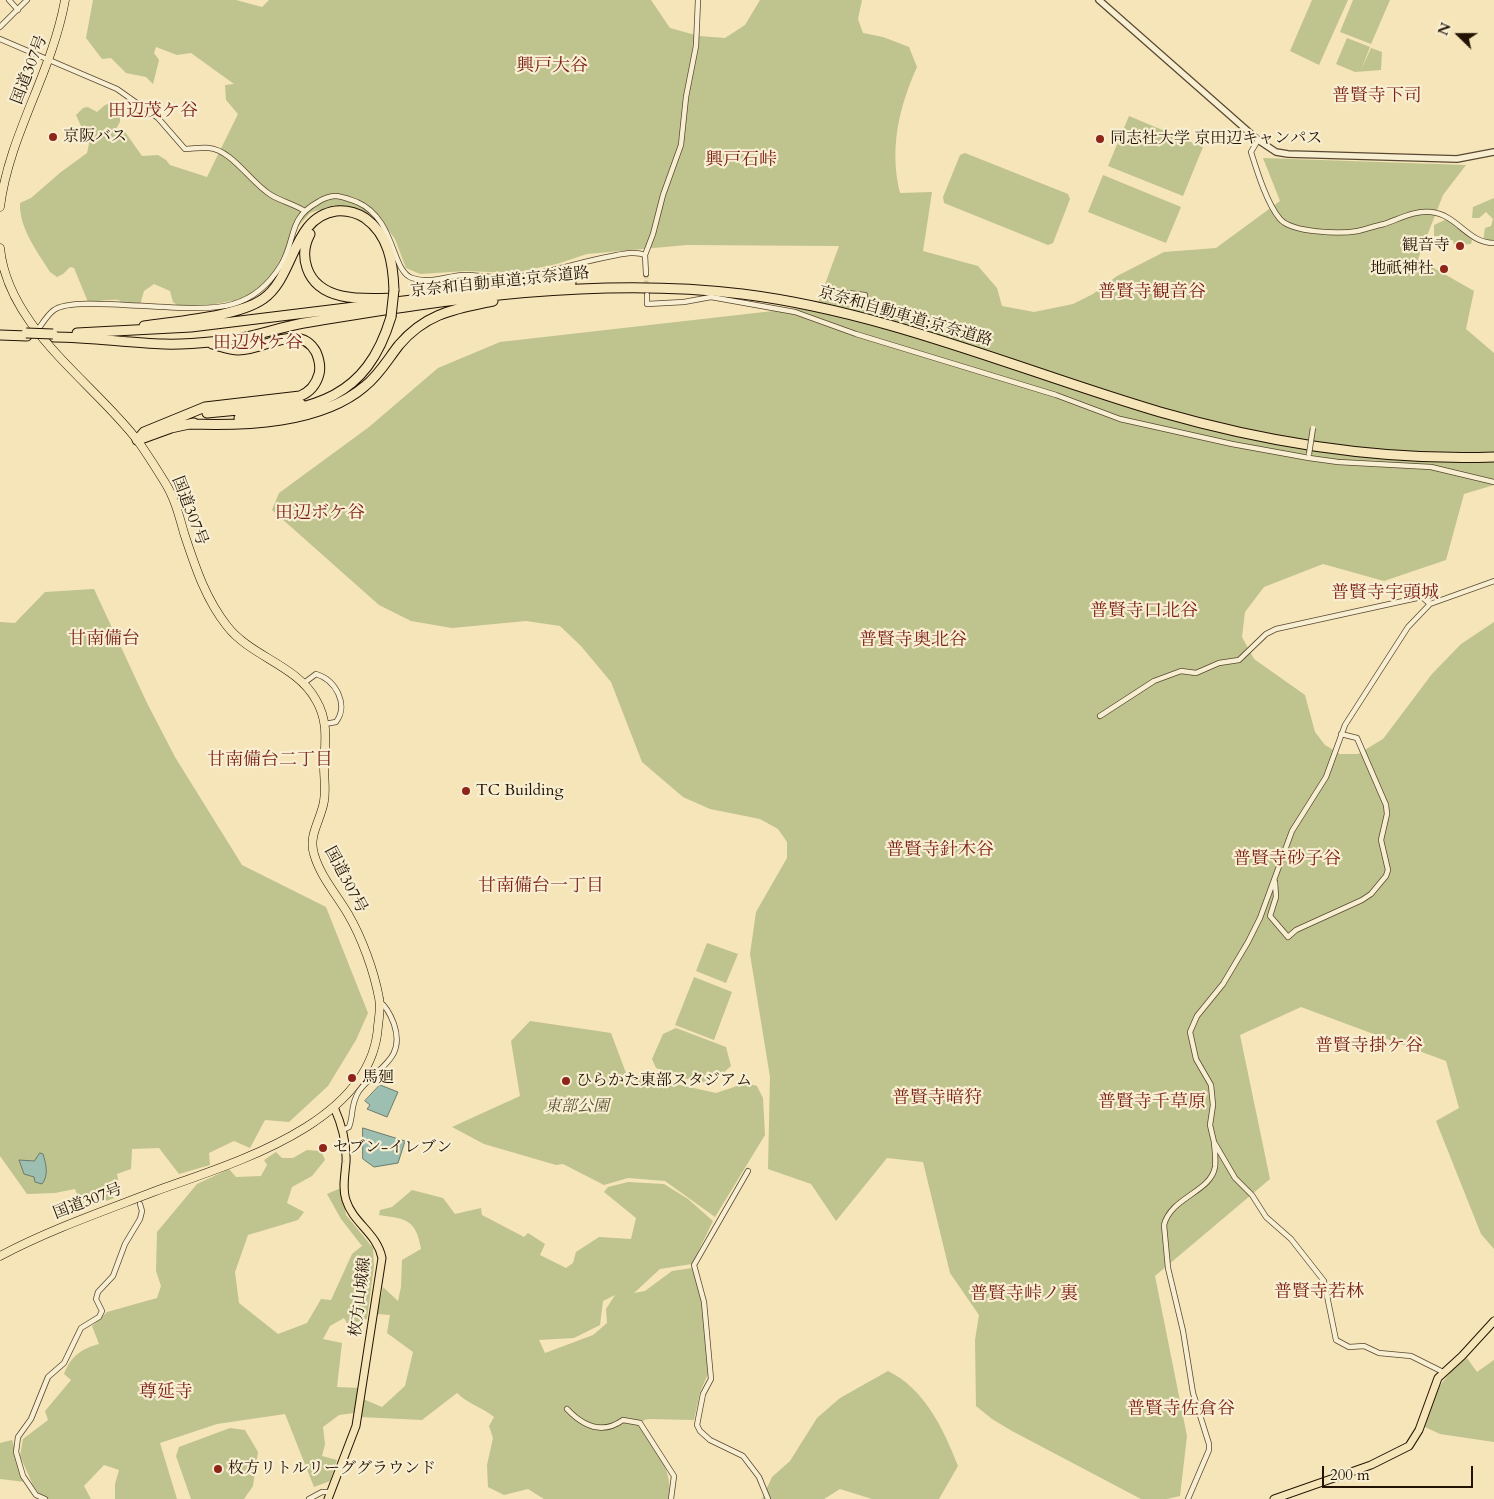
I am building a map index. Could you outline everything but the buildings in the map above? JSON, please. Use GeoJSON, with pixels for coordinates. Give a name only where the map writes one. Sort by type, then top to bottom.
{"type":"FeatureCollection","features":[{"type":"Feature","properties":{"kind":"highway","name":"国道307号"},"geometry":{"type":"LineString","coordinates":[[0,207],[5,176],[15,146],[50,61],[65,0]]}},
{"type":"Feature","properties":{"kind":"highway"},"geometry":{"type":"LineString","coordinates":[[69,333],[186,320],[251,305],[263,299],[278,285],[307,228],[315,220],[330,212],[346,211],[359,215],[378,230],[390,255],[392,291],[388,317],[378,339],[362,364],[342,384],[322,396],[300,404],[261,406],[186,420],[137,440]]}},
{"type":"Feature","properties":{"kind":"highway"},"geometry":{"type":"LineString","coordinates":[[392,291],[387,262],[382,248],[376,236],[363,223],[349,216],[336,216],[328,218],[312,231],[304,249],[305,262],[309,273],[319,286],[338,295],[368,299],[544,284]]}},
{"type":"Feature","properties":{"kind":"highway","name":"国道307号"},"geometry":{"type":"LineString","coordinates":[[0,248],[2,277],[36,330],[137,440],[167,486],[211,604],[239,639],[304,683],[318,702],[325,724],[324,800],[314,833],[313,853],[323,875],[351,918],[374,978],[380,1002],[378,1033],[371,1059],[360,1076],[334,1107],[321,1118],[292,1137],[263,1151],[78,1220],[33,1239],[0,1256]]}},
{"type":"Feature","properties":{"kind":"highway","name":"京奈和自動車道;京奈道路"},"geometry":{"type":"LineString","coordinates":[[54,335],[191,327],[544,284],[609,282],[670,284],[786,297],[888,321],[1110,393],[1222,425],[1277,437],[1370,450],[1494,457]]}},
{"type":"Feature","properties":{"kind":"highway","name":"京奈和自動車道;京奈道路"},"geometry":{"type":"LineString","coordinates":[[0,334],[54,335],[167,344],[202,342],[241,338],[293,324],[552,290],[609,287],[687,289],[786,301],[886,324],[1151,409],[1221,428],[1276,440],[1369,454],[1449,458],[1494,457]]}},
{"type":"Feature","properties":{"kind":"highway"},"geometry":{"type":"LineString","coordinates":[[186,420],[218,425],[268,422],[320,411],[350,397],[365,387],[400,344],[424,322],[455,309],[552,290]]}},
{"type":"Feature","properties":{"kind":"highway"},"geometry":{"type":"LineString","coordinates":[[186,420],[205,407],[300,396],[311,389],[319,374],[319,358],[314,349],[297,338],[282,338],[238,350],[202,342]]}},
{"type":"Feature","properties":{"kind":"main road","name":"枚方山城線"},"geometry":{"type":"LineString","coordinates":[[329,1496],[356,1426],[382,1258],[379,1247],[351,1212],[346,1200],[344,1188],[346,1141],[334,1107]]}},
{"type":"Feature","properties":{"kind":"main road"},"geometry":{"type":"LineString","coordinates":[[1274,1499],[1352,1472],[1410,1446],[1419,1430],[1433,1385],[1443,1372],[1462,1356],[1494,1321]]}},
{"type":"Feature","properties":{"kind":"street"},"geometry":{"type":"LineString","coordinates":[[9,0],[18,10]]}},
{"type":"Feature","properties":{"kind":"street"},"geometry":{"type":"LineString","coordinates":[[0,27],[28,0]]}},
{"type":"Feature","properties":{"kind":"street"},"geometry":{"type":"LineString","coordinates":[[646,274],[645,255],[653,234],[662,195],[681,145],[686,96],[696,46],[698,0]]}},
{"type":"Feature","properties":{"kind":"street"},"geometry":{"type":"LineString","coordinates":[[1099,0],[1258,140],[1276,152],[1288,154],[1457,159],[1494,152]]}},
{"type":"Feature","properties":{"kind":"street"},"geometry":{"type":"LineString","coordinates":[[0,39],[117,89],[158,118],[185,149],[210,148],[221,151],[240,167],[249,178],[271,195],[303,210]]}},
{"type":"Feature","properties":{"kind":"street"},"geometry":{"type":"LineString","coordinates":[[1258,140],[1252,152],[1255,166],[1272,206],[1280,220],[1288,224],[1311,230],[1344,233],[1358,231],[1415,212],[1430,211],[1452,218],[1475,239],[1484,243],[1494,243]]}},
{"type":"Feature","properties":{"kind":"street"},"geometry":{"type":"LineString","coordinates":[[36,330],[54,310],[81,305],[198,309],[230,306],[244,301],[257,294],[281,264],[294,228],[303,210],[322,199],[335,196],[364,206],[376,214],[385,229],[400,269],[410,278],[424,281],[464,275],[512,277],[617,255],[639,252],[645,255]]}},
{"type":"Feature","properties":{"kind":"street"},"geometry":{"type":"LineString","coordinates":[[839,292],[865,295],[865,300]]}},
{"type":"Feature","properties":{"kind":"street"},"geometry":{"type":"LineString","coordinates":[[646,295],[647,304],[684,302],[711,297],[795,312],[1014,380],[1120,419],[1232,444],[1338,462],[1431,467],[1494,482]]}},
{"type":"Feature","properties":{"kind":"street"},"geometry":{"type":"LineString","coordinates":[[1309,456],[1313,428]]}},
{"type":"Feature","properties":{"kind":"street"},"geometry":{"type":"LineString","coordinates":[[1188,1499],[1209,1450],[1209,1444],[1193,1393],[1183,1332],[1168,1268],[1164,1225],[1172,1210],[1191,1193],[1202,1188],[1215,1168],[1214,1142],[1210,1125],[1213,1105],[1211,1085],[1196,1059],[1190,1032],[1197,1016],[1223,984],[1248,942],[1275,880],[1292,831],[1326,777],[1341,734],[1351,714],[1408,627],[1430,604],[1494,581]]}},
{"type":"Feature","properties":{"kind":"street"},"geometry":{"type":"LineString","coordinates":[[1100,716],[1154,681],[1181,670],[1196,673],[1220,663],[1239,660],[1266,634],[1276,629],[1417,598],[1423,598],[1430,604]]}},
{"type":"Feature","properties":{"kind":"street"},"geometry":{"type":"LineString","coordinates":[[304,683],[311,676],[320,675],[338,692],[342,706],[339,718],[336,722],[325,724]]}},
{"type":"Feature","properties":{"kind":"street"},"geometry":{"type":"LineString","coordinates":[[1275,880],[1276,897],[1270,916],[1288,938],[1296,930],[1362,900],[1371,894],[1386,876],[1388,870],[1381,840],[1386,821],[1386,805],[1357,738],[1341,734]]}},
{"type":"Feature","properties":{"kind":"street"},"geometry":{"type":"LineString","coordinates":[[343,1130],[348,1127],[350,1110],[359,1091],[392,1058],[397,1047],[397,1036],[392,1018],[380,1002]]}},
{"type":"Feature","properties":{"kind":"street"},"geometry":{"type":"LineString","coordinates":[[1214,1142],[1235,1178],[1252,1195],[1266,1217],[1290,1239],[1313,1269],[1320,1274],[1328,1296],[1334,1335],[1340,1344],[1349,1347],[1364,1346],[1379,1353],[1411,1356],[1443,1372]]}},
{"type":"Feature","properties":{"kind":"street"},"geometry":{"type":"LineString","coordinates":[[748,1170],[694,1266],[704,1302],[711,1378],[703,1394],[697,1425],[700,1431],[710,1440],[743,1456],[759,1476],[768,1499]]}},
{"type":"Feature","properties":{"kind":"street"},"geometry":{"type":"LineString","coordinates":[[45,1499],[36,1495],[23,1476],[16,1452],[18,1437],[30,1419],[48,1377],[64,1363],[76,1335],[87,1323],[99,1317],[102,1311],[96,1299],[98,1292],[113,1276],[125,1244],[140,1219],[142,1211],[140,1204]]}},
{"type":"Feature","properties":{"kind":"street"},"geometry":{"type":"LineString","coordinates":[[567,1409],[592,1428],[614,1426],[623,1420],[640,1423],[674,1476],[671,1499]]}},
{"type":"Feature","properties":{"kind":"street"},"geometry":{"type":"LineString","coordinates":[[308,1499],[322,1492],[329,1496]]}},
{"type":"Feature","properties":{"kind":"green space"},"geometry":{"type":"Polygon","coordinates":[[[93,0],[236,0],[262,7],[269,0],[651,0],[670,28],[699,36],[725,38],[745,25],[760,0],[862,0],[858,19],[863,33],[883,37],[909,47],[917,67],[901,113],[895,160],[900,193],[932,192],[923,251],[978,266],[997,288],[1002,306],[1034,312],[1073,304],[1093,294],[1117,276],[1164,252],[1216,248],[1280,201],[1263,158],[1466,165],[1443,195],[1418,259],[1474,291],[1466,329],[1494,353],[1494,485],[1464,494],[1446,560],[1384,581],[1323,564],[1264,587],[1245,612],[1242,637],[1254,659],[1305,695],[1315,732],[1325,745],[1340,754],[1358,754],[1383,739],[1432,674],[1461,644],[1494,622],[1494,1249],[1481,1234],[1436,1121],[1459,1108],[1446,1061],[1301,1007],[1240,1035],[1270,1179],[1155,1276],[1187,1436],[1180,1496],[1167,1499],[1141,1499],[1012,1431],[992,1419],[976,1406],[975,1340],[979,1315],[950,1273],[923,1162],[887,1158],[836,1221],[811,1184],[768,1169],[770,1077],[750,954],[756,912],[787,858],[787,842],[778,829],[760,819],[710,809],[683,797],[642,762],[611,682],[581,646],[560,626],[526,621],[452,628],[411,621],[379,605],[272,510],[279,493],[369,427],[438,368],[500,342],[817,306],[839,246],[687,245],[587,254],[557,264],[513,273],[466,271],[420,274],[406,268],[395,239],[379,218],[334,205],[310,213],[295,230],[275,270],[263,285],[245,298],[201,307],[180,307],[173,302],[170,291],[154,284],[144,291],[140,305],[125,306],[119,300],[88,302],[74,268],[70,267],[57,277],[50,272],[30,239],[20,212],[20,203],[31,198],[87,153],[89,144],[76,115],[83,108],[88,107],[97,112],[105,105],[112,103],[120,116],[120,122],[116,129],[123,129],[142,156],[158,155],[170,165],[207,177],[238,114],[226,100],[225,85],[234,84],[191,53],[177,55],[156,47],[154,53],[159,60],[153,84],[146,77],[126,73],[111,58],[102,59],[86,38],[93,0]]]}},
{"type":"Feature","properties":{"kind":"green space"},"geometry":{"type":"Polygon","coordinates":[[[1312,0],[1348,0],[1319,65],[1290,51],[1312,0]]]}},
{"type":"Feature","properties":{"kind":"green space"},"geometry":{"type":"Polygon","coordinates":[[[1353,0],[1390,0],[1371,44],[1340,32],[1353,0]]]}},
{"type":"Feature","properties":{"kind":"green space"},"geometry":{"type":"Polygon","coordinates":[[[1347,38],[1370,47],[1361,70],[1371,48],[1382,52],[1381,70],[1355,72],[1336,64],[1347,38]]]}},
{"type":"Feature","properties":{"kind":"green space"},"geometry":{"type":"Polygon","coordinates":[[[1129,116],[1203,147],[1183,196],[1108,166],[1129,116]]]}},
{"type":"Feature","properties":{"kind":"green space"},"geometry":{"type":"Polygon","coordinates":[[[965,153],[1068,194],[1070,199],[1053,243],[1048,245],[944,203],[943,197],[960,155],[965,153]]]}},
{"type":"Feature","properties":{"kind":"green space"},"geometry":{"type":"Polygon","coordinates":[[[1103,175],[1181,207],[1166,243],[1088,212],[1103,175]]]}},
{"type":"Feature","properties":{"kind":"green space"},"geometry":{"type":"Polygon","coordinates":[[[1494,198],[1494,241],[1483,242],[1485,228],[1491,226],[1493,219],[1486,212],[1479,218],[1472,218],[1473,207],[1494,198]]]}},
{"type":"Feature","properties":{"kind":"green space"},"geometry":{"type":"Polygon","coordinates":[[[1447,219],[1472,240],[1471,244],[1454,245],[1453,240],[1445,241],[1444,236],[1434,236],[1434,225],[1447,219]]]}},
{"type":"Feature","properties":{"kind":"green space"},"geometry":{"type":"Polygon","coordinates":[[[94,589],[147,703],[175,757],[242,865],[326,907],[368,1013],[356,1040],[328,1086],[289,1122],[265,1120],[250,1148],[234,1141],[209,1153],[210,1165],[179,1174],[159,1148],[132,1149],[131,1169],[117,1174],[121,1196],[83,1208],[75,1189],[55,1193],[27,1194],[0,1156],[0,622],[15,623],[45,592],[94,589]]]}},
{"type":"Feature","properties":{"kind":"green space"},"geometry":{"type":"Polygon","coordinates":[[[707,943],[738,954],[726,983],[696,971],[707,943]]]}},
{"type":"Feature","properties":{"kind":"green space"},"geometry":{"type":"Polygon","coordinates":[[[694,977],[732,992],[714,1040],[675,1025],[694,977]]]}},
{"type":"Feature","properties":{"kind":"green space","name":"東部公園"},"geometry":{"type":"Polygon","coordinates":[[[530,1021],[611,1033],[626,1073],[716,1093],[746,1083],[757,1086],[763,1098],[765,1135],[715,1217],[665,1181],[628,1178],[604,1185],[563,1164],[556,1165],[484,1144],[452,1127],[520,1096],[511,1041],[530,1021]]]}},
{"type":"Feature","properties":{"kind":"green space"},"geometry":{"type":"Polygon","coordinates":[[[676,1028],[726,1047],[731,1066],[712,1083],[693,1081],[656,1068],[652,1059],[663,1034],[676,1028]]]}},
{"type":"Feature","properties":{"kind":"green space"},"geometry":{"type":"Polygon","coordinates":[[[307,1150],[321,1151],[325,1160],[312,1176],[292,1187],[287,1203],[304,1212],[298,1220],[248,1235],[235,1272],[239,1303],[278,1334],[307,1323],[321,1299],[331,1300],[352,1254],[362,1246],[341,1219],[327,1194],[341,1188],[346,1215],[373,1248],[374,1266],[367,1319],[348,1325],[344,1318],[330,1326],[323,1339],[342,1343],[337,1387],[359,1388],[354,1413],[339,1415],[323,1427],[325,1444],[322,1456],[337,1460],[330,1481],[314,1487],[285,1414],[217,1424],[160,1443],[177,1499],[115,1499],[115,1484],[119,1470],[104,1465],[84,1486],[91,1499],[43,1499],[33,1485],[20,1456],[23,1439],[48,1420],[45,1411],[71,1380],[64,1374],[73,1358],[87,1348],[99,1344],[92,1326],[107,1312],[157,1298],[161,1286],[156,1271],[157,1232],[197,1184],[229,1169],[236,1177],[261,1176],[267,1165],[264,1160],[276,1152],[282,1158],[293,1158],[307,1150]]]}},
{"type":"Feature","properties":{"kind":"green space"},"geometry":{"type":"Polygon","coordinates":[[[628,1182],[664,1184],[688,1199],[713,1221],[692,1264],[660,1269],[634,1293],[645,1291],[672,1271],[692,1268],[702,1303],[708,1374],[700,1392],[694,1420],[649,1419],[644,1420],[639,1426],[657,1451],[666,1470],[669,1479],[668,1499],[544,1499],[528,1489],[504,1495],[488,1487],[487,1465],[493,1438],[489,1426],[494,1417],[457,1393],[422,1420],[360,1417],[363,1399],[382,1407],[405,1386],[413,1352],[387,1333],[390,1315],[377,1314],[383,1287],[398,1301],[401,1287],[402,1260],[421,1249],[419,1239],[413,1226],[408,1222],[379,1215],[380,1210],[392,1207],[412,1190],[443,1198],[455,1214],[481,1208],[482,1215],[524,1237],[528,1233],[545,1244],[540,1255],[566,1268],[573,1263],[576,1252],[599,1237],[631,1239],[636,1218],[604,1192],[608,1187],[628,1182]],[[615,1295],[603,1301],[600,1325],[574,1338],[539,1340],[545,1353],[593,1335],[607,1323],[606,1309],[615,1295]]]}},
{"type":"Feature","properties":{"kind":"green space"},"geometry":{"type":"Polygon","coordinates":[[[1467,1358],[1477,1372],[1494,1360],[1494,1442],[1440,1434],[1425,1427],[1430,1398],[1456,1365],[1467,1358]]]}},
{"type":"Feature","properties":{"kind":"green space"},"geometry":{"type":"Polygon","coordinates":[[[888,1371],[913,1388],[923,1399],[946,1438],[958,1466],[939,1499],[872,1499],[840,1489],[824,1499],[762,1499],[772,1477],[790,1461],[817,1418],[840,1398],[888,1371]]]}},
{"type":"Feature","properties":{"kind":"green space","name":"枚方リトルリーググラウンド"},"geometry":{"type":"Polygon","coordinates":[[[230,1428],[245,1430],[258,1452],[253,1486],[244,1499],[191,1499],[176,1456],[179,1447],[230,1428]]]}},
{"type":"Feature","properties":{"kind":"green space"},"geometry":{"type":"Polygon","coordinates":[[[12,1440],[25,1482],[0,1479],[0,1443],[12,1440]]]}},
{"type":"Feature","properties":{"kind":"shaded area"},"geometry":{"type":"Polygon","coordinates":[[[380,1085],[398,1092],[387,1117],[367,1109],[370,1105],[365,1101],[380,1085]]]}},
{"type":"Feature","properties":{"kind":"shaded area"},"geometry":{"type":"Polygon","coordinates":[[[363,1128],[405,1141],[398,1163],[374,1167],[363,1159],[363,1128]]]}},
{"type":"Feature","properties":{"kind":"shaded area"},"geometry":{"type":"Polygon","coordinates":[[[40,1153],[43,1154],[46,1169],[46,1177],[42,1184],[35,1182],[34,1177],[24,1174],[19,1160],[34,1161],[40,1153]]]}},
{"type":"Feature","properties":{"kind":"tunnel"},"geometry":{"type":"LineString","coordinates":[[646,274],[647,295]]}},
{"type":"Feature","properties":{"kind":"place","name":"京阪バス"},"geometry":{"type":"Point","coordinates":[53,137]}},
{"type":"Feature","properties":{"kind":"place","name":"同志社大学 京田辺キャンパス"},"geometry":{"type":"Point","coordinates":[1100,139]}},
{"type":"Feature","properties":{"kind":"place","name":"観音寺"},"geometry":{"type":"Point","coordinates":[1460,246]}},
{"type":"Feature","properties":{"kind":"place","name":"地祇神社"},"geometry":{"type":"Point","coordinates":[1444,269]}},
{"type":"Feature","properties":{"kind":"place","name":"TC Building"},"geometry":{"type":"Point","coordinates":[466,791]}},
{"type":"Feature","properties":{"kind":"place","name":"馬廻"},"geometry":{"type":"Point","coordinates":[352,1078]}},
{"type":"Feature","properties":{"kind":"place","name":"ひらかた東部スタジアム"},"geometry":{"type":"Point","coordinates":[566,1081]}},
{"type":"Feature","properties":{"kind":"place","name":"セブン-イレブン"},"geometry":{"type":"Point","coordinates":[323,1148]}},
{"type":"Feature","properties":{"kind":"place","name":"枚方リトルリーググラウンド"},"geometry":{"type":"Point","coordinates":[218,1469]}},
{"type":"Feature","properties":{"kind":"district","name":"興戸大谷"},"geometry":{"type":"Point","coordinates":[552,67]}},
{"type":"Feature","properties":{"kind":"district","name":"普賢寺下司"},"geometry":{"type":"Point","coordinates":[1377,97]}},
{"type":"Feature","properties":{"kind":"district","name":"田辺茂ケ谷"},"geometry":{"type":"Point","coordinates":[153,112]}},
{"type":"Feature","properties":{"kind":"district","name":"興戸石峠"},"geometry":{"type":"Point","coordinates":[741,161]}},
{"type":"Feature","properties":{"kind":"district","name":"普賢寺観音谷"},"geometry":{"type":"Point","coordinates":[1152,293]}},
{"type":"Feature","properties":{"kind":"district","name":"田辺外ケ谷"},"geometry":{"type":"Point","coordinates":[258,344]}},
{"type":"Feature","properties":{"kind":"district","name":"田辺ボケ谷"},"geometry":{"type":"Point","coordinates":[320,514]}},
{"type":"Feature","properties":{"kind":"district","name":"普賢寺宇頭城"},"geometry":{"type":"Point","coordinates":[1385,594]}},
{"type":"Feature","properties":{"kind":"district","name":"普賢寺口北谷"},"geometry":{"type":"Point","coordinates":[1144,612]}},
{"type":"Feature","properties":{"kind":"district","name":"甘南備台"},"geometry":{"type":"Point","coordinates":[104,640]}},
{"type":"Feature","properties":{"kind":"district","name":"普賢寺奥北谷"},"geometry":{"type":"Point","coordinates":[913,641]}},
{"type":"Feature","properties":{"kind":"district","name":"甘南備台二丁目"},"geometry":{"type":"Point","coordinates":[270,761]}},
{"type":"Feature","properties":{"kind":"district","name":"普賢寺針木谷"},"geometry":{"type":"Point","coordinates":[940,851]}},
{"type":"Feature","properties":{"kind":"district","name":"普賢寺砂子谷"},"geometry":{"type":"Point","coordinates":[1287,860]}},
{"type":"Feature","properties":{"kind":"district","name":"甘南備台一丁目"},"geometry":{"type":"Point","coordinates":[541,887]}},
{"type":"Feature","properties":{"kind":"district","name":"普賢寺掛ケ谷"},"geometry":{"type":"Point","coordinates":[1369,1047]}},
{"type":"Feature","properties":{"kind":"district","name":"普賢寺暗狩"},"geometry":{"type":"Point","coordinates":[937,1099]}},
{"type":"Feature","properties":{"kind":"district","name":"普賢寺千草原"},"geometry":{"type":"Point","coordinates":[1152,1103]}},
{"type":"Feature","properties":{"kind":"district","name":"普賢寺若林"},"geometry":{"type":"Point","coordinates":[1319,1293]}},
{"type":"Feature","properties":{"kind":"district","name":"普賢寺峠ノ裏"},"geometry":{"type":"Point","coordinates":[1024,1295]}},
{"type":"Feature","properties":{"kind":"district","name":"尊延寺"},"geometry":{"type":"Point","coordinates":[166,1393]}},
{"type":"Feature","properties":{"kind":"district","name":"普賢寺佐倉谷"},"geometry":{"type":"Point","coordinates":[1181,1410]}}]}
